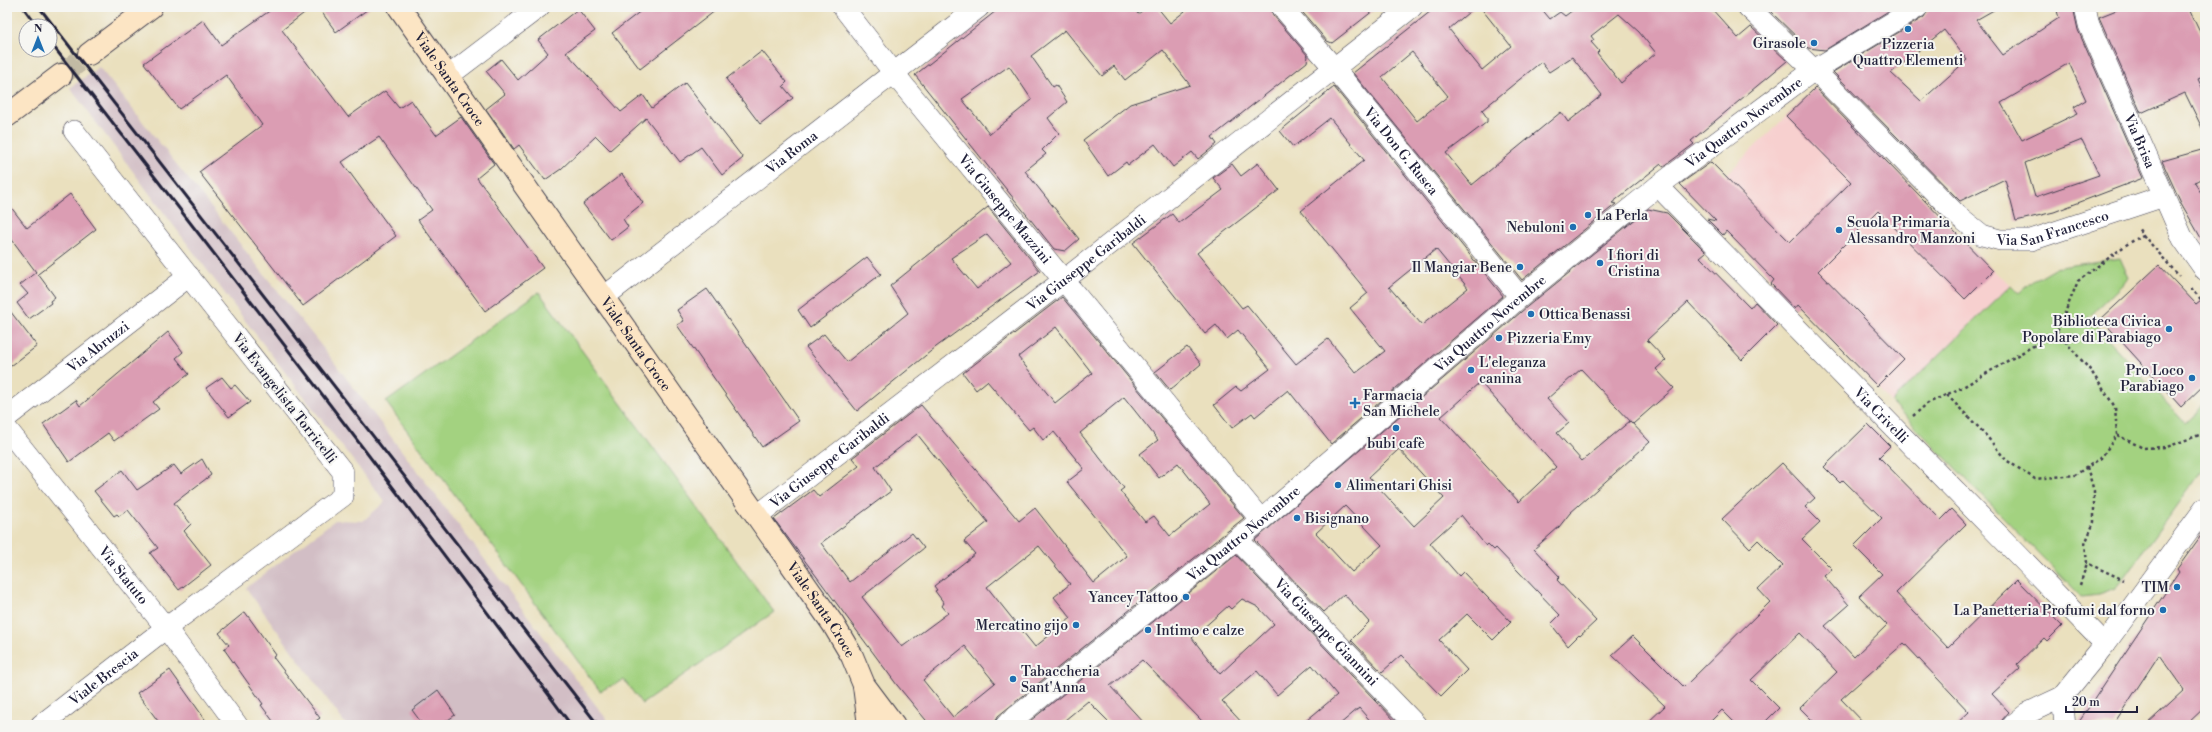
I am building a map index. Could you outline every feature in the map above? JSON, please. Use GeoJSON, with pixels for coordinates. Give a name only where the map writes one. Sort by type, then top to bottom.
{"type":"FeatureCollection","features":[{"type":"Feature","properties":{"kind":"street"},"geometry":{"type":"LineString","coordinates":[[89,54],[151,7]]}},
{"type":"Feature","properties":{"kind":"street","name":"Viale Santa Croce"},"geometry":{"type":"LineString","coordinates":[[399,7],[834,624],[852,656],[864,685],[870,725]]}},
{"type":"Feature","properties":{"kind":"street"},"geometry":{"type":"LineString","coordinates":[[447,77],[539,7]]}},
{"type":"Feature","properties":{"kind":"street","name":"Via Giuseppe Mazzini"},"geometry":{"type":"LineString","coordinates":[[843,7],[895,73],[1260,520]]}},
{"type":"Feature","properties":{"kind":"street","name":"Via Roma"},"geometry":{"type":"LineString","coordinates":[[604,297],[979,7]]}},
{"type":"Feature","properties":{"kind":"street","name":"Via Don G. Rusca"},"geometry":{"type":"LineString","coordinates":[[1282,7],[1334,68],[1520,297]]}},
{"type":"Feature","properties":{"kind":"street","name":"Via Giuseppe Garibaldi"},"geometry":{"type":"LineString","coordinates":[[758,515],[1064,280],[1412,7]]}},
{"type":"Feature","properties":{"kind":"street","name":"Via San Francesco"},"geometry":{"type":"LineString","coordinates":[[1748,7],[1814,70],[1957,215],[1982,235],[2000,240],[2032,240],[2164,196]]}},
{"type":"Feature","properties":{"kind":"street","name":"Via Quattro Novembre"},"geometry":{"type":"LineString","coordinates":[[1006,725],[1260,520],[1520,297],[1658,186],[1814,70],[1918,7]]}},
{"type":"Feature","properties":{"kind":"street","name":"Via Brisa"},"geometry":{"type":"LineString","coordinates":[[2085,7],[2090,25],[2183,239],[2205,270]]}},
{"type":"Feature","properties":{"kind":"street"},"geometry":{"type":"LineString","coordinates":[[7,116],[61,75]]}},
{"type":"Feature","properties":{"kind":"street","name":"Via Evangelista Torricelli"},"geometry":{"type":"LineString","coordinates":[[74,131],[343,472],[343,496],[166,628]]}},
{"type":"Feature","properties":{"kind":"street","name":"Via Crivelli"},"geometry":{"type":"LineString","coordinates":[[1658,186],[2105,644]]}},
{"type":"Feature","properties":{"kind":"street","name":"Via Abruzzi"},"geometry":{"type":"LineString","coordinates":[[7,417],[189,276]]}},
{"type":"Feature","properties":{"kind":"street","name":"Via Statuto"},"geometry":{"type":"LineString","coordinates":[[7,429],[166,628],[237,725]]}},
{"type":"Feature","properties":{"kind":"street"},"geometry":{"type":"LineString","coordinates":[[2012,725],[2028,713],[2062,697],[2105,644],[2205,508]]}},
{"type":"Feature","properties":{"kind":"street","name":"Via Giuseppe Giannini"},"geometry":{"type":"LineString","coordinates":[[1237,539],[1416,725]]}},
{"type":"Feature","properties":{"kind":"street","name":"Viale Brescia"},"geometry":{"type":"LineString","coordinates":[[41,725],[166,628]]}},
{"type":"Feature","properties":{"kind":"street","name":"Viale Santa Croce"},"geometry":{"type":"LineString","coordinates":[[864,685],[894,725]]}},
{"type":"Feature","properties":{"kind":"street"},"geometry":{"type":"LineString","coordinates":[[2062,697],[2065,725]]}},
{"type":"Feature","properties":{"kind":"path"},"geometry":{"type":"LineString","coordinates":[[2126,209],[2142,235],[2184,281]]}},
{"type":"Feature","properties":{"kind":"path"},"geometry":{"type":"LineString","coordinates":[[1896,430],[1928,403],[1963,387],[2057,332],[2078,281],[2126,245],[2142,235]]}},
{"type":"Feature","properties":{"kind":"path"},"geometry":{"type":"LineString","coordinates":[[2189,287],[2205,304]]}},
{"type":"Feature","properties":{"kind":"path"},"geometry":{"type":"LineString","coordinates":[[1947,395],[1984,433],[2006,460],[2034,479],[2075,475],[2101,458],[2117,435],[2115,407],[2091,371],[2057,332]]}},
{"type":"Feature","properties":{"kind":"path"},"geometry":{"type":"LineString","coordinates":[[2117,435],[2142,448],[2167,447],[2202,434],[2205,430]]}},
{"type":"Feature","properties":{"kind":"path"},"geometry":{"type":"LineString","coordinates":[[2087,467],[2094,491],[2094,522],[2085,544],[2087,563],[2145,590]]}},
{"type":"Feature","properties":{"kind":"shaded area"},"geometry":{"type":"Polygon","coordinates":[[[99,67],[327,353],[611,725],[346,725],[246,588],[335,520],[363,521],[385,502],[247,323],[70,88],[99,67]]]}},
{"type":"Feature","properties":{"kind":"shaded area","name":"Scuola Primaria Alessandro Manzoni"},"geometry":{"type":"Polygon","coordinates":[[[1814,89],[1993,271],[2011,285],[1891,402],[1685,189],[1714,165],[1725,176],[1814,89]]]}},
{"type":"Feature","properties":{"kind":"green space"},"geometry":{"type":"Polygon","coordinates":[[[2120,258],[2129,278],[2088,318],[2185,423],[2205,404],[2205,466],[2116,589],[2099,595],[2081,597],[1891,402],[2011,285],[2019,293],[2035,279],[2054,268],[2120,258]]]}},
{"type":"Feature","properties":{"kind":"green space"},"geometry":{"type":"Polygon","coordinates":[[[539,292],[774,612],[642,704],[624,680],[600,691],[386,402],[539,292]]]}},
{"type":"Feature","properties":{"kind":"building"},"geometry":{"type":"Polygon","coordinates":[[[275,7],[312,7],[282,30],[348,117],[385,91],[399,108],[411,100],[436,135],[461,117],[494,164],[477,178],[543,268],[485,311],[418,220],[432,210],[379,137],[342,162],[396,236],[303,306],[199,172],[262,125],[226,75],[179,109],[144,63],[203,20],[221,45],[275,7]]]}},
{"type":"Feature","properties":{"kind":"building"},"geometry":{"type":"Polygon","coordinates":[[[318,7],[371,7],[336,32],[318,7]]]}},
{"type":"Feature","properties":{"kind":"building"},"geometry":{"type":"Polygon","coordinates":[[[646,7],[720,7],[640,69],[612,33],[646,7]]]}},
{"type":"Feature","properties":{"kind":"building"},"geometry":{"type":"Polygon","coordinates":[[[1001,7],[1132,7],[1138,14],[1147,7],[1157,7],[1170,23],[1190,7],[1270,7],[1273,15],[1308,56],[1307,62],[1212,137],[1217,144],[1198,159],[1192,152],[1173,167],[1155,144],[1128,165],[1126,162],[1108,176],[1083,140],[1130,104],[1190,85],[1163,50],[1125,80],[1114,66],[1102,76],[1065,30],[1031,56],[1053,87],[1056,85],[1067,102],[1048,118],[1059,133],[1042,150],[1046,154],[1025,171],[1079,239],[1065,251],[1054,249],[915,75],[1001,7]],[[1009,66],[962,99],[990,134],[1032,100],[1009,66]]]}},
{"type":"Feature","properties":{"kind":"building"},"geometry":{"type":"Polygon","coordinates":[[[1298,7],[1378,7],[1332,43],[1327,41],[1298,7]]]}},
{"type":"Feature","properties":{"kind":"building"},"geometry":{"type":"Polygon","coordinates":[[[1436,7],[1475,7],[1449,29],[1482,70],[1511,46],[1480,7],[1540,7],[1550,19],[1560,12],[1565,16],[1577,7],[1710,7],[1738,38],[1751,27],[1787,61],[1691,141],[1694,144],[1663,167],[1661,164],[1612,203],[1616,204],[1522,280],[1353,73],[1436,7]],[[1619,14],[1591,36],[1594,40],[1591,42],[1599,51],[1597,53],[1621,83],[1656,53],[1639,32],[1619,14]],[[1412,52],[1382,77],[1417,121],[1448,96],[1412,52]],[[1572,57],[1549,72],[1541,62],[1482,110],[1487,118],[1487,122],[1446,153],[1472,185],[1561,112],[1568,122],[1602,95],[1572,57]]]}},
{"type":"Feature","properties":{"kind":"building"},"geometry":{"type":"Polygon","coordinates":[[[1774,7],[1895,7],[1825,50],[1808,48],[1770,11],[1774,7]]]}},
{"type":"Feature","properties":{"kind":"building"},"geometry":{"type":"Polygon","coordinates":[[[1930,7],[1999,7],[1976,20],[2003,55],[2059,18],[2056,7],[2073,7],[2078,30],[2143,178],[2054,212],[2016,221],[2005,179],[1960,201],[1833,72],[1924,17],[1930,7]],[[1944,30],[1891,73],[1921,101],[1967,60],[1944,30]],[[2069,63],[2001,103],[2022,140],[2078,113],[2074,107],[2086,100],[2069,63]],[[2082,140],[2025,163],[2035,197],[2099,175],[2082,140]]]}},
{"type":"Feature","properties":{"kind":"building"},"geometry":{"type":"Polygon","coordinates":[[[2124,7],[2188,7],[2205,43],[2205,76],[2198,79],[2205,94],[2205,134],[2185,93],[2141,113],[2099,17],[2124,7]]]}},
{"type":"Feature","properties":{"kind":"building"},"geometry":{"type":"Polygon","coordinates":[[[578,9],[595,31],[566,52],[621,112],[643,95],[652,108],[685,83],[743,158],[722,175],[701,147],[680,162],[646,118],[610,150],[596,136],[561,169],[545,180],[519,145],[514,149],[486,109],[505,94],[486,71],[501,59],[518,80],[548,53],[538,40],[578,9]]]}},
{"type":"Feature","properties":{"kind":"building"},"geometry":{"type":"Polygon","coordinates":[[[762,51],[787,82],[783,86],[793,98],[760,124],[726,79],[762,51]]]}},
{"type":"Feature","properties":{"kind":"building"},"geometry":{"type":"Polygon","coordinates":[[[1334,87],[1503,296],[1331,444],[1288,390],[1255,417],[1252,413],[1232,428],[1214,405],[1236,387],[1241,391],[1270,369],[1238,330],[1227,339],[1216,325],[1205,334],[1133,243],[1172,214],[1179,223],[1223,190],[1213,178],[1232,164],[1241,176],[1258,163],[1279,190],[1197,253],[1242,308],[1247,305],[1296,364],[1328,339],[1356,373],[1385,351],[1350,308],[1368,293],[1301,211],[1364,160],[1330,118],[1293,147],[1280,131],[1334,87]],[[1436,249],[1389,287],[1422,325],[1468,288],[1436,249]]]}},
{"type":"Feature","properties":{"kind":"building"},"geometry":{"type":"Polygon","coordinates":[[[1815,88],[1993,271],[1965,299],[1878,211],[1818,271],[1904,359],[1877,386],[1798,305],[1795,309],[1771,284],[1774,280],[1726,231],[1723,235],[1707,219],[1716,221],[1680,184],[1711,162],[1790,242],[1851,182],[1786,116],[1815,88]]]}},
{"type":"Feature","properties":{"kind":"building"},"geometry":{"type":"Polygon","coordinates":[[[2205,149],[2205,178],[2194,182],[2205,199],[2205,245],[2181,203],[2162,161],[2205,149]]]}},
{"type":"Feature","properties":{"kind":"building"},"geometry":{"type":"Polygon","coordinates":[[[622,174],[643,203],[623,219],[628,227],[611,240],[583,204],[622,174]]]}},
{"type":"Feature","properties":{"kind":"building"},"geometry":{"type":"Polygon","coordinates":[[[70,194],[96,229],[38,274],[55,297],[50,301],[51,303],[29,319],[17,303],[28,294],[20,285],[36,272],[7,233],[7,202],[27,228],[70,194]]]}},
{"type":"Feature","properties":{"kind":"building"},"geometry":{"type":"Polygon","coordinates":[[[988,207],[1040,271],[936,347],[857,411],[806,347],[824,334],[847,362],[908,313],[890,286],[988,207]],[[987,234],[951,258],[977,289],[1011,262],[987,234]]]}},
{"type":"Feature","properties":{"kind":"building"},"geometry":{"type":"Polygon","coordinates":[[[1648,209],[1667,213],[1706,252],[1700,257],[1750,308],[1755,302],[1777,325],[1742,360],[1688,302],[1647,340],[1666,360],[1656,369],[1674,388],[1633,424],[1581,369],[1547,399],[1569,423],[1557,433],[1582,461],[1630,421],[1650,442],[1570,513],[1559,527],[1534,549],[1560,577],[1557,580],[1596,621],[1568,646],[1551,624],[1560,615],[1496,548],[1494,550],[1488,544],[1486,546],[1461,515],[1430,543],[1459,576],[1463,572],[1511,622],[1493,640],[1467,614],[1439,640],[1467,670],[1441,696],[1401,655],[1382,672],[1351,640],[1369,622],[1344,594],[1324,612],[1255,540],[1528,306],[1648,209]],[[1480,382],[1441,417],[1519,502],[1556,467],[1480,382]],[[1399,449],[1369,477],[1414,526],[1444,498],[1399,449]],[[1345,506],[1316,533],[1352,572],[1382,545],[1345,506]]]}},
{"type":"Feature","properties":{"kind":"building"},"geometry":{"type":"Polygon","coordinates":[[[867,257],[881,274],[810,328],[798,310],[867,257]]]}},
{"type":"Feature","properties":{"kind":"building"},"geometry":{"type":"Polygon","coordinates":[[[2159,265],[2196,304],[2205,297],[2205,384],[2181,407],[2101,319],[2159,265]]]}},
{"type":"Feature","properties":{"kind":"building"},"geometry":{"type":"Polygon","coordinates":[[[707,289],[799,421],[762,447],[677,325],[684,321],[677,310],[707,289]]]}},
{"type":"Feature","properties":{"kind":"building"},"geometry":{"type":"Polygon","coordinates":[[[1062,297],[1244,518],[998,716],[994,725],[930,725],[897,685],[774,519],[813,490],[819,497],[859,466],[852,458],[921,405],[1019,521],[1035,508],[1094,583],[1127,556],[1067,482],[1084,469],[1054,432],[1043,440],[1033,427],[1029,430],[987,381],[976,390],[963,373],[1062,297]],[[1056,327],[1018,357],[1055,403],[1092,373],[1056,327]],[[1124,397],[1080,433],[1124,488],[1120,491],[1145,522],[1154,516],[1170,536],[1210,504],[1178,463],[1159,478],[1140,454],[1158,440],[1124,397]],[[917,434],[875,467],[891,491],[821,543],[850,582],[912,533],[924,548],[862,597],[902,647],[948,613],[942,606],[944,603],[935,591],[937,590],[934,586],[975,554],[964,541],[988,522],[917,434]],[[1039,546],[987,587],[1035,647],[1071,618],[1054,597],[1070,584],[1039,546]],[[965,646],[923,680],[953,717],[995,683],[965,646]]]}},
{"type":"Feature","properties":{"kind":"building"},"geometry":{"type":"Polygon","coordinates":[[[7,307],[37,346],[7,369],[7,307]]]}},
{"type":"Feature","properties":{"kind":"building"},"geometry":{"type":"Polygon","coordinates":[[[168,332],[183,352],[176,358],[189,374],[153,402],[159,409],[114,441],[108,433],[69,462],[43,424],[76,400],[80,406],[168,332]]]}},
{"type":"Feature","properties":{"kind":"building"},"geometry":{"type":"Polygon","coordinates":[[[1187,347],[1201,364],[1170,390],[1155,372],[1187,347]]]}},
{"type":"Feature","properties":{"kind":"building"},"geometry":{"type":"Polygon","coordinates":[[[222,377],[231,388],[235,385],[250,402],[229,417],[206,388],[222,377]]]}},
{"type":"Feature","properties":{"kind":"building"},"geometry":{"type":"Polygon","coordinates":[[[1868,424],[1890,446],[1879,457],[1941,520],[1952,509],[1966,524],[1896,593],[1948,648],[2017,580],[2062,626],[2047,641],[2044,638],[2017,664],[2020,668],[1992,694],[2009,712],[2002,720],[2001,725],[1955,725],[1969,712],[1904,643],[1841,699],[1866,725],[1817,725],[1800,708],[1837,672],[1800,633],[1751,680],[1779,708],[1762,725],[1737,725],[1722,710],[1707,725],[1645,725],[1665,706],[1612,655],[1633,636],[1684,687],[1770,602],[1758,589],[1783,565],[1758,540],[1750,548],[1722,519],[1782,463],[1815,498],[1805,507],[1820,522],[1802,539],[1832,569],[1824,576],[1849,605],[1825,626],[1854,657],[1887,625],[1859,596],[1882,574],[1854,546],[1882,518],[1843,480],[1840,483],[1824,467],[1868,424]]]}},
{"type":"Feature","properties":{"kind":"building"},"geometry":{"type":"Polygon","coordinates":[[[202,459],[211,475],[174,503],[191,524],[184,531],[211,565],[179,590],[150,553],[158,548],[128,510],[119,516],[117,514],[114,516],[94,491],[122,470],[137,490],[174,465],[181,474],[202,459]]]}},
{"type":"Feature","properties":{"kind":"building"},"geometry":{"type":"Polygon","coordinates":[[[2205,530],[2205,707],[2186,725],[2146,725],[2184,690],[2159,655],[2113,725],[2077,725],[2179,572],[2177,569],[2205,530]]]}},
{"type":"Feature","properties":{"kind":"building"},"geometry":{"type":"Polygon","coordinates":[[[1236,555],[1399,725],[1374,725],[1359,708],[1339,725],[1301,725],[1337,695],[1312,665],[1277,695],[1257,671],[1222,701],[1244,725],[1206,725],[1142,660],[1110,686],[1146,725],[1112,725],[1088,701],[1059,725],[1025,725],[1236,555]],[[1242,599],[1231,609],[1228,606],[1192,638],[1220,674],[1274,624],[1258,607],[1242,599]]]}},
{"type":"Feature","properties":{"kind":"building"},"geometry":{"type":"Polygon","coordinates":[[[245,612],[276,655],[273,657],[320,718],[310,725],[276,725],[224,649],[229,645],[219,633],[245,612]]]}},
{"type":"Feature","properties":{"kind":"building"},"geometry":{"type":"Polygon","coordinates":[[[170,670],[209,725],[161,725],[137,693],[170,670]]]}},
{"type":"Feature","properties":{"kind":"building"},"geometry":{"type":"Polygon","coordinates":[[[438,690],[455,715],[441,725],[423,725],[412,710],[438,690]]]}},
{"type":"Feature","properties":{"kind":"tunnel"},"geometry":{"type":"LineString","coordinates":[[61,75],[89,54]]}},
{"type":"Feature","properties":{"kind":"railway"},"geometry":{"type":"LineString","coordinates":[[23,7],[31,18]]}},
{"type":"Feature","properties":{"kind":"railway"},"geometry":{"type":"LineString","coordinates":[[39,7],[598,725]]}},
{"type":"Feature","properties":{"kind":"railway"},"geometry":{"type":"LineString","coordinates":[[58,52],[313,382],[571,725]]}},
{"type":"Feature","properties":{"kind":"place","name":"Pizzeria Quattro Elementi"},"geometry":{"type":"Point","coordinates":[1908,29]}},
{"type":"Feature","properties":{"kind":"place","name":"Girasole"},"geometry":{"type":"Point","coordinates":[1814,43]}},
{"type":"Feature","properties":{"kind":"place","name":"La Perla"},"geometry":{"type":"Point","coordinates":[1588,215]}},
{"type":"Feature","properties":{"kind":"place","name":"Nebuloni"},"geometry":{"type":"Point","coordinates":[1573,227]}},
{"type":"Feature","properties":{"kind":"place","name":"Scuola Primaria Alessandro Manzoni"},"geometry":{"type":"Point","coordinates":[1839,230]}},
{"type":"Feature","properties":{"kind":"place","name":"I fiori di Cristina"},"geometry":{"type":"Point","coordinates":[1600,263]}},
{"type":"Feature","properties":{"kind":"place","name":"Il Mangiar Bene"},"geometry":{"type":"Point","coordinates":[1520,267]}},
{"type":"Feature","properties":{"kind":"place","name":"Ottica Benassi"},"geometry":{"type":"Point","coordinates":[1531,314]}},
{"type":"Feature","properties":{"kind":"place","name":"Biblioteca Civica Popolare di Parabiago"},"geometry":{"type":"Point","coordinates":[2169,329]}},
{"type":"Feature","properties":{"kind":"place","name":"Pizzeria Emy"},"geometry":{"type":"Point","coordinates":[1499,338]}},
{"type":"Feature","properties":{"kind":"place","name":"L'eleganza canina"},"geometry":{"type":"Point","coordinates":[1471,370]}},
{"type":"Feature","properties":{"kind":"place","name":"Pro Loco Parabiago"},"geometry":{"type":"Point","coordinates":[2192,378]}},
{"type":"Feature","properties":{"kind":"place","name":"Farmacia San Michele"},"geometry":{"type":"Point","coordinates":[1355,403]}},
{"type":"Feature","properties":{"kind":"place","name":"bubi cafè"},"geometry":{"type":"Point","coordinates":[1396,428]}},
{"type":"Feature","properties":{"kind":"place","name":"Alimentari Ghisi"},"geometry":{"type":"Point","coordinates":[1338,485]}},
{"type":"Feature","properties":{"kind":"place","name":"Bisignano"},"geometry":{"type":"Point","coordinates":[1297,518]}},
{"type":"Feature","properties":{"kind":"place","name":"TIM"},"geometry":{"type":"Point","coordinates":[2177,587]}},
{"type":"Feature","properties":{"kind":"place","name":"Yancey Tattoo"},"geometry":{"type":"Point","coordinates":[1186,597]}},
{"type":"Feature","properties":{"kind":"place","name":"La Panetteria Profumi dal forno"},"geometry":{"type":"Point","coordinates":[2163,610]}},
{"type":"Feature","properties":{"kind":"place","name":"Mercatino gijo"},"geometry":{"type":"Point","coordinates":[1076,625]}},
{"type":"Feature","properties":{"kind":"place","name":"Intimo e calze"},"geometry":{"type":"Point","coordinates":[1148,630]}},
{"type":"Feature","properties":{"kind":"place","name":"Tabaccheria Sant'Anna"},"geometry":{"type":"Point","coordinates":[1013,679]}}]}
